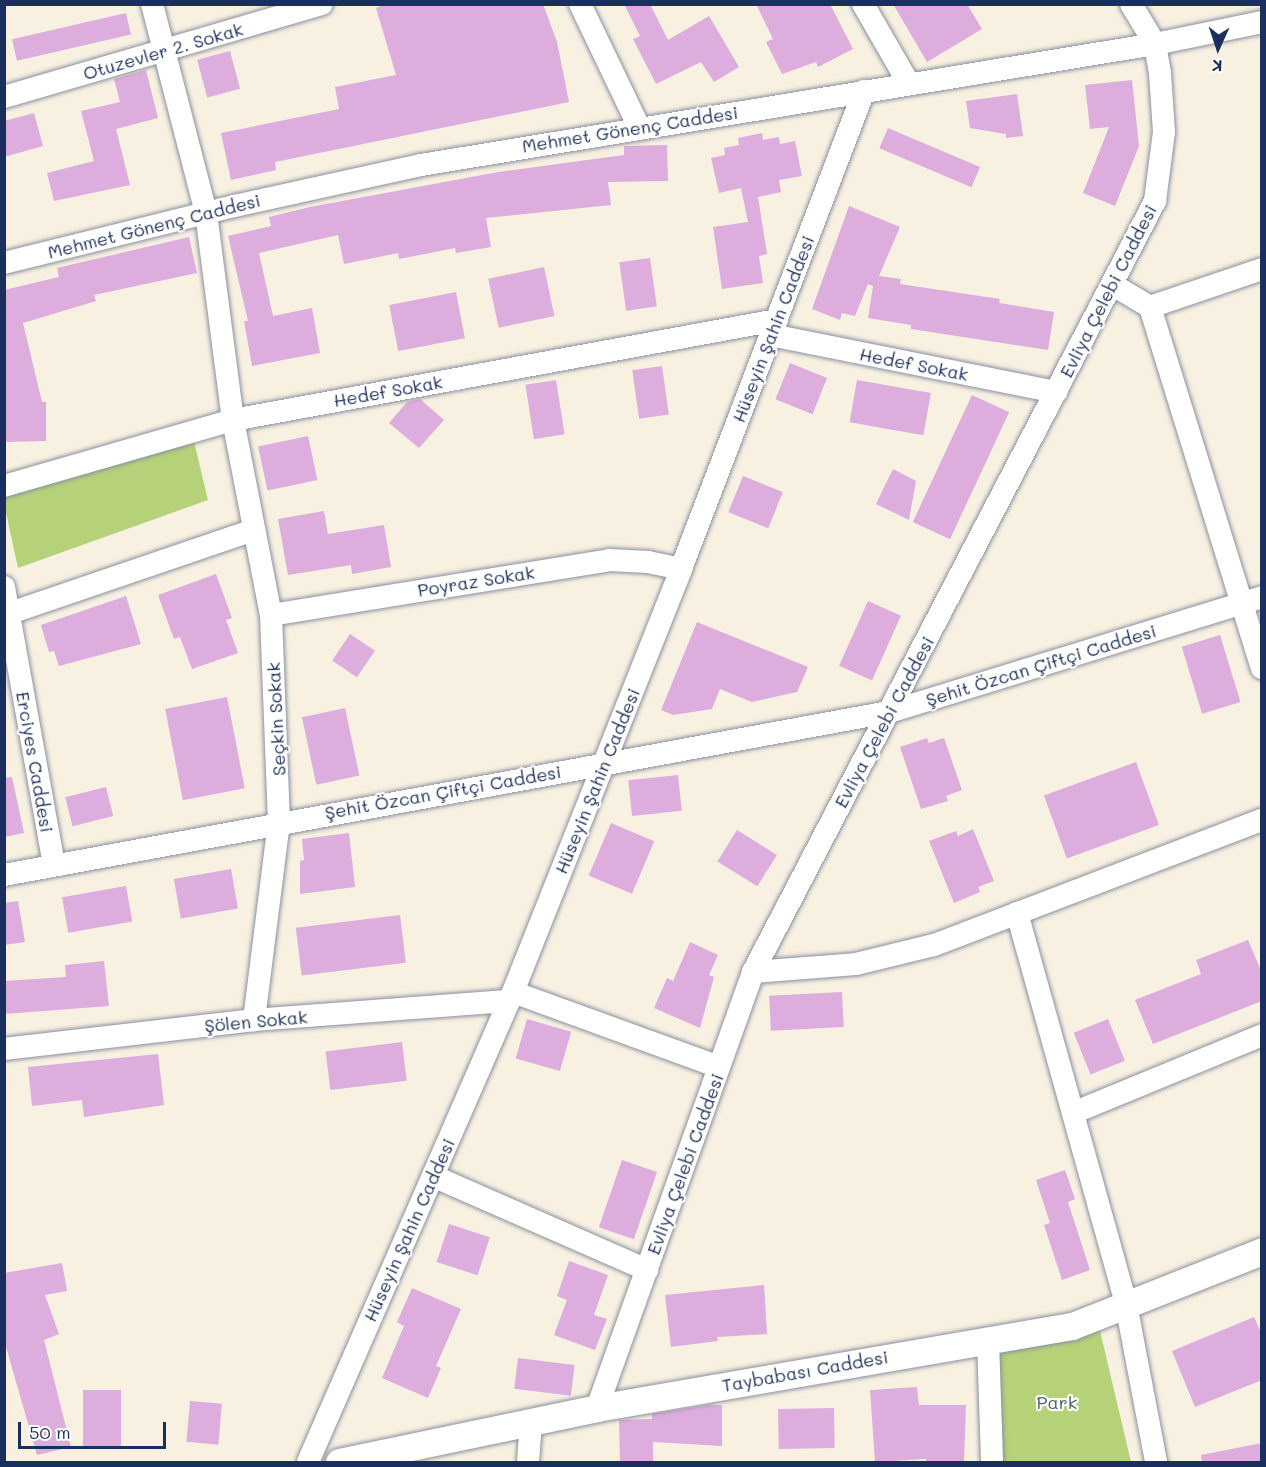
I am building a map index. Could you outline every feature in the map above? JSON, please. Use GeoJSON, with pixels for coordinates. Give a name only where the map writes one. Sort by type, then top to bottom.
{"type":"FeatureCollection","features":[{"type":"Feature","properties":{"kind":"street","name":"Seçkin Sokak"},"geometry":{"type":"LineString","coordinates":[[152,4],[206,213],[233,420],[271,615],[279,822],[254,1020]]}},
{"type":"Feature","properties":{"kind":"street","name":"Otuzevler 2. Sokak"},"geometry":{"type":"LineString","coordinates":[[4,97],[322,4]]}},
{"type":"Feature","properties":{"kind":"street"},"geometry":{"type":"LineString","coordinates":[[580,4],[639,127]]}},
{"type":"Feature","properties":{"kind":"street"},"geometry":{"type":"LineString","coordinates":[[863,4],[909,84]]}},
{"type":"Feature","properties":{"kind":"street"},"geometry":{"type":"LineString","coordinates":[[1131,4],[1155,44]]}},
{"type":"Feature","properties":{"kind":"street","name":"Mehmet Gönenç Caddesi"},"geometry":{"type":"LineString","coordinates":[[4,263],[206,213],[421,165],[639,127],[1155,44],[1262,22]]}},
{"type":"Feature","properties":{"kind":"street","name":"Evliya Çelebi Caddesi"},"geometry":{"type":"LineString","coordinates":[[597,1408],[753,972],[1149,217],[1159,185],[1163,102],[1155,44]]}},
{"type":"Feature","properties":{"kind":"street","name":"Hüseyin Şahin Caddesi"},"geometry":{"type":"LineString","coordinates":[[308,1462],[511,996],[681,569],[864,92]]}},
{"type":"Feature","properties":{"kind":"street"},"geometry":{"type":"LineString","coordinates":[[1150,307],[1262,269]]}},
{"type":"Feature","properties":{"kind":"street"},"geometry":{"type":"LineString","coordinates":[[1113,285],[1150,307],[1252,601],[1262,668]]}},
{"type":"Feature","properties":{"kind":"street","name":"Hedef Sokak"},"geometry":{"type":"LineString","coordinates":[[4,486],[233,420],[774,327],[1056,392]]}},
{"type":"Feature","properties":{"kind":"street"},"geometry":{"type":"LineString","coordinates":[[7,614],[253,530]]}},
{"type":"Feature","properties":{"kind":"street","name":"Poyraz Sokak"},"geometry":{"type":"LineString","coordinates":[[271,615],[609,560],[648,562],[681,569]]}},
{"type":"Feature","properties":{"kind":"street","name":"Erciyes Caddesi"},"geometry":{"type":"LineString","coordinates":[[4,587],[7,614],[54,865]]}},
{"type":"Feature","properties":{"kind":"street","name":"Şehit Özcan Çiftçi Caddesi"},"geometry":{"type":"LineString","coordinates":[[4,875],[279,822],[889,712],[1252,601]]}},
{"type":"Feature","properties":{"kind":"street"},"geometry":{"type":"LineString","coordinates":[[753,972],[822,969],[895,956],[1017,913],[1262,820]]}},
{"type":"Feature","properties":{"kind":"street"},"geometry":{"type":"LineString","coordinates":[[1017,913],[1126,1304],[1156,1462]]}},
{"type":"Feature","properties":{"kind":"street"},"geometry":{"type":"LineString","coordinates":[[511,996],[719,1066]]}},
{"type":"Feature","properties":{"kind":"street","name":"Şölen Sokak"},"geometry":{"type":"LineString","coordinates":[[4,1049],[254,1020],[511,996]]}},
{"type":"Feature","properties":{"kind":"street"},"geometry":{"type":"LineString","coordinates":[[1073,1113],[1262,1035]]}},
{"type":"Feature","properties":{"kind":"street"},"geometry":{"type":"LineString","coordinates":[[433,1176],[647,1270]]}},
{"type":"Feature","properties":{"kind":"street","name":"Taybabası Caddesi"},"geometry":{"type":"LineString","coordinates":[[339,1462],[597,1408],[1072,1326],[1262,1251]]}},
{"type":"Feature","properties":{"kind":"street"},"geometry":{"type":"LineString","coordinates":[[988,1340],[992,1462]]}},
{"type":"Feature","properties":{"kind":"street"},"geometry":{"type":"LineString","coordinates":[[528,1462],[531,1422]]}},
{"type":"Feature","properties":{"kind":"green space"},"geometry":{"type":"Polygon","coordinates":[[[190,425],[208,500],[18,568],[5,508],[4,474],[190,425]]]}},
{"type":"Feature","properties":{"kind":"green space","name":"Park"},"geometry":{"type":"Polygon","coordinates":[[[1097,1318],[1131,1462],[1000,1462],[998,1342],[1097,1318]]]}},
{"type":"Feature","properties":{"kind":"building"},"geometry":{"type":"Polygon","coordinates":[[[386,4],[543,4],[557,42],[569,102],[275,162],[276,170],[231,180],[221,133],[339,109],[335,87],[396,75],[376,8],[386,4]]]}},
{"type":"Feature","properties":{"kind":"building"},"geometry":{"type":"Polygon","coordinates":[[[624,4],[650,4],[668,40],[709,16],[739,67],[714,82],[701,62],[656,84],[633,39],[640,36],[624,4]]]}},
{"type":"Feature","properties":{"kind":"building"},"geometry":{"type":"Polygon","coordinates":[[[756,4],[830,4],[853,49],[818,67],[816,62],[782,74],[766,42],[773,39],[756,4]]]}},
{"type":"Feature","properties":{"kind":"building"},"geometry":{"type":"Polygon","coordinates":[[[893,4],[967,4],[982,29],[927,62],[893,4]]]}},
{"type":"Feature","properties":{"kind":"building"},"geometry":{"type":"Polygon","coordinates":[[[126,13],[131,34],[17,61],[12,39],[126,13]]]}},
{"type":"Feature","properties":{"kind":"building"},"geometry":{"type":"Polygon","coordinates":[[[230,51],[240,89],[207,97],[197,60],[230,51]]]}},
{"type":"Feature","properties":{"kind":"building"},"geometry":{"type":"Polygon","coordinates":[[[146,70],[158,118],[116,129],[130,185],[54,201],[47,173],[94,161],[81,111],[120,102],[114,79],[146,70]]]}},
{"type":"Feature","properties":{"kind":"building"},"geometry":{"type":"Polygon","coordinates":[[[1132,80],[1139,146],[1115,206],[1083,193],[1109,127],[1090,129],[1085,85],[1132,80]]]}},
{"type":"Feature","properties":{"kind":"building"},"geometry":{"type":"Polygon","coordinates":[[[1017,94],[1023,136],[1006,138],[1006,134],[970,128],[966,101],[1017,94]]]}},
{"type":"Feature","properties":{"kind":"building"},"geometry":{"type":"Polygon","coordinates":[[[34,113],[43,146],[4,157],[4,121],[34,113]]]}},
{"type":"Feature","properties":{"kind":"building"},"geometry":{"type":"Polygon","coordinates":[[[888,128],[980,167],[971,187],[879,148],[888,128]]]}},
{"type":"Feature","properties":{"kind":"building"},"geometry":{"type":"Polygon","coordinates":[[[762,133],[763,140],[779,137],[780,144],[795,141],[802,176],[779,180],[781,192],[758,197],[767,254],[759,256],[763,283],[722,289],[713,227],[748,222],[741,188],[719,193],[711,158],[725,155],[724,148],[739,145],[738,138],[762,133]]]}},
{"type":"Feature","properties":{"kind":"building"},"geometry":{"type":"Polygon","coordinates":[[[667,145],[668,181],[608,182],[611,205],[486,218],[491,247],[456,253],[455,248],[399,259],[398,253],[344,264],[338,235],[259,253],[273,316],[312,308],[320,353],[252,366],[244,321],[248,321],[228,236],[271,226],[269,217],[310,207],[498,172],[624,155],[624,146],[667,145]]]}},
{"type":"Feature","properties":{"kind":"building"},"geometry":{"type":"Polygon","coordinates":[[[849,206],[900,227],[879,276],[901,279],[900,284],[1000,299],[999,303],[1054,312],[1048,350],[911,329],[911,325],[868,318],[873,286],[868,284],[855,316],[842,313],[840,320],[812,309],[849,206]]]}},
{"type":"Feature","properties":{"kind":"building"},"geometry":{"type":"Polygon","coordinates":[[[189,237],[197,273],[94,295],[96,301],[23,323],[42,402],[46,402],[46,441],[4,442],[4,290],[59,277],[57,268],[189,237]]]}},
{"type":"Feature","properties":{"kind":"building"},"geometry":{"type":"Polygon","coordinates":[[[650,258],[657,307],[626,311],[619,262],[650,258]]]}},
{"type":"Feature","properties":{"kind":"building"},"geometry":{"type":"Polygon","coordinates":[[[544,267],[554,316],[499,328],[488,279],[544,267]]]}},
{"type":"Feature","properties":{"kind":"building"},"geometry":{"type":"Polygon","coordinates":[[[456,292],[465,338],[398,351],[389,305],[456,292]]]}},
{"type":"Feature","properties":{"kind":"building"},"geometry":{"type":"Polygon","coordinates":[[[790,363],[827,378],[812,414],[775,399],[790,363]]]}},
{"type":"Feature","properties":{"kind":"building"},"geometry":{"type":"Polygon","coordinates":[[[662,366],[669,415],[639,419],[632,370],[662,366]]]}},
{"type":"Feature","properties":{"kind":"building"},"geometry":{"type":"Polygon","coordinates":[[[556,380],[565,434],[534,439],[525,385],[556,380]]]}},
{"type":"Feature","properties":{"kind":"building"},"geometry":{"type":"Polygon","coordinates":[[[857,380],[931,393],[923,435],[850,422],[857,380]]]}},
{"type":"Feature","properties":{"kind":"building"},"geometry":{"type":"Polygon","coordinates":[[[972,395],[1009,412],[950,539],[913,522],[972,395]]]}},
{"type":"Feature","properties":{"kind":"building"},"geometry":{"type":"Polygon","coordinates":[[[420,399],[444,420],[419,448],[389,423],[407,402],[420,399]]]}},
{"type":"Feature","properties":{"kind":"building"},"geometry":{"type":"Polygon","coordinates":[[[308,436],[317,480],[267,491],[258,447],[308,436]]]}},
{"type":"Feature","properties":{"kind":"building"},"geometry":{"type":"Polygon","coordinates":[[[893,469],[916,481],[909,520],[876,504],[893,469]]]}},
{"type":"Feature","properties":{"kind":"building"},"geometry":{"type":"Polygon","coordinates":[[[743,476],[783,492],[768,528],[728,512],[743,476]]]}},
{"type":"Feature","properties":{"kind":"building"},"geometry":{"type":"Polygon","coordinates":[[[324,511],[328,534],[384,525],[391,567],[352,574],[351,565],[288,575],[278,519],[324,511]]]}},
{"type":"Feature","properties":{"kind":"building"},"geometry":{"type":"Polygon","coordinates":[[[216,574],[232,618],[226,620],[238,653],[192,669],[180,637],[174,639],[158,595],[216,574]]]}},
{"type":"Feature","properties":{"kind":"building"},"geometry":{"type":"Polygon","coordinates":[[[126,596],[141,644],[59,666],[54,651],[49,652],[41,625],[126,596]]]}},
{"type":"Feature","properties":{"kind":"building"},"geometry":{"type":"Polygon","coordinates":[[[868,601],[901,616],[872,681],[839,666],[868,601]]]}},
{"type":"Feature","properties":{"kind":"building"},"geometry":{"type":"Polygon","coordinates":[[[697,622],[808,667],[797,692],[752,702],[720,689],[712,709],[673,715],[661,710],[697,622]]]}},
{"type":"Feature","properties":{"kind":"building"},"geometry":{"type":"Polygon","coordinates":[[[350,634],[375,651],[357,677],[332,661],[350,634]]]}},
{"type":"Feature","properties":{"kind":"building"},"geometry":{"type":"Polygon","coordinates":[[[1220,635],[1240,702],[1202,714],[1182,647],[1220,635]]]}},
{"type":"Feature","properties":{"kind":"building"},"geometry":{"type":"Polygon","coordinates":[[[227,697],[245,788],[183,800],[165,709],[227,697]]]}},
{"type":"Feature","properties":{"kind":"building"},"geometry":{"type":"Polygon","coordinates":[[[345,708],[359,775],[316,785],[302,717],[345,708]]]}},
{"type":"Feature","properties":{"kind":"building"},"geometry":{"type":"Polygon","coordinates":[[[927,738],[929,743],[944,738],[962,790],[946,796],[948,801],[921,809],[900,747],[927,738]]]}},
{"type":"Feature","properties":{"kind":"building"},"geometry":{"type":"Polygon","coordinates":[[[1136,762],[1159,825],[1067,858],[1044,796],[1136,762]]]}},
{"type":"Feature","properties":{"kind":"building"},"geometry":{"type":"Polygon","coordinates":[[[678,775],[682,811],[632,816],[628,780],[678,775]]]}},
{"type":"Feature","properties":{"kind":"building"},"geometry":{"type":"Polygon","coordinates":[[[12,777],[24,833],[4,837],[4,778],[12,777]]]}},
{"type":"Feature","properties":{"kind":"building"},"geometry":{"type":"Polygon","coordinates":[[[106,787],[113,816],[73,826],[65,797],[106,787]]]}},
{"type":"Feature","properties":{"kind":"building"},"geometry":{"type":"Polygon","coordinates":[[[611,823],[654,841],[632,894],[589,875],[611,823]]]}},
{"type":"Feature","properties":{"kind":"building"},"geometry":{"type":"Polygon","coordinates":[[[973,829],[994,881],[978,887],[980,892],[954,903],[929,841],[956,831],[958,836],[973,829]]]}},
{"type":"Feature","properties":{"kind":"building"},"geometry":{"type":"Polygon","coordinates":[[[737,830],[777,855],[757,886],[717,861],[737,830]]]}},
{"type":"Feature","properties":{"kind":"building"},"geometry":{"type":"Polygon","coordinates":[[[349,833],[355,887],[300,894],[300,861],[304,860],[302,839],[349,833]]]}},
{"type":"Feature","properties":{"kind":"building"},"geometry":{"type":"Polygon","coordinates":[[[231,869],[238,908],[181,918],[174,879],[231,869]]]}},
{"type":"Feature","properties":{"kind":"building"},"geometry":{"type":"Polygon","coordinates":[[[126,886],[132,921],[68,933],[62,897],[126,886]]]}},
{"type":"Feature","properties":{"kind":"building"},"geometry":{"type":"Polygon","coordinates":[[[18,901],[25,942],[4,945],[4,903],[18,901]]]}},
{"type":"Feature","properties":{"kind":"building"},"geometry":{"type":"Polygon","coordinates":[[[400,915],[406,963],[302,975],[296,928],[400,915]]]}},
{"type":"Feature","properties":{"kind":"building"},"geometry":{"type":"Polygon","coordinates":[[[1248,940],[1262,973],[1262,1001],[1153,1044],[1135,1000],[1201,974],[1196,960],[1248,940]]]}},
{"type":"Feature","properties":{"kind":"building"},"geometry":{"type":"Polygon","coordinates":[[[690,942],[718,955],[709,975],[714,977],[700,1028],[654,1008],[667,978],[673,981],[690,942]]]}},
{"type":"Feature","properties":{"kind":"building"},"geometry":{"type":"Polygon","coordinates":[[[104,961],[109,1006],[4,1014],[4,981],[66,977],[65,965],[104,961]]]}},
{"type":"Feature","properties":{"kind":"building"},"geometry":{"type":"Polygon","coordinates":[[[842,992],[844,1027],[771,1031],[769,996],[842,992]]]}},
{"type":"Feature","properties":{"kind":"building"},"geometry":{"type":"Polygon","coordinates":[[[527,1019],[571,1032],[560,1071],[516,1058],[527,1019]]]}},
{"type":"Feature","properties":{"kind":"building"},"geometry":{"type":"Polygon","coordinates":[[[1108,1019],[1125,1061],[1091,1075],[1074,1033],[1108,1019]]]}},
{"type":"Feature","properties":{"kind":"building"},"geometry":{"type":"Polygon","coordinates":[[[402,1042],[407,1081],[330,1090],[326,1051],[402,1042]]]}},
{"type":"Feature","properties":{"kind":"building"},"geometry":{"type":"Polygon","coordinates":[[[158,1054],[164,1105],[84,1117],[82,1100],[32,1106],[28,1067],[158,1054]]]}},
{"type":"Feature","properties":{"kind":"building"},"geometry":{"type":"Polygon","coordinates":[[[622,1160],[657,1172],[634,1239],[599,1227],[622,1160]]]}},
{"type":"Feature","properties":{"kind":"building"},"geometry":{"type":"Polygon","coordinates":[[[1065,1170],[1075,1199],[1068,1202],[1090,1270],[1062,1280],[1044,1225],[1050,1223],[1036,1180],[1065,1170]]]}},
{"type":"Feature","properties":{"kind":"building"},"geometry":{"type":"Polygon","coordinates":[[[449,1224],[490,1237],[478,1275],[437,1262],[449,1224]]]}},
{"type":"Feature","properties":{"kind":"building"},"geometry":{"type":"Polygon","coordinates":[[[569,1261],[608,1275],[594,1315],[607,1319],[595,1350],[554,1335],[567,1300],[557,1296],[569,1261]]]}},
{"type":"Feature","properties":{"kind":"building"},"geometry":{"type":"Polygon","coordinates":[[[62,1263],[67,1291],[45,1295],[59,1334],[44,1340],[71,1447],[37,1455],[4,1340],[4,1273],[62,1263]]]}},
{"type":"Feature","properties":{"kind":"building"},"geometry":{"type":"Polygon","coordinates":[[[764,1285],[767,1334],[717,1337],[718,1341],[671,1347],[665,1295],[764,1285]]]}},
{"type":"Feature","properties":{"kind":"building"},"geometry":{"type":"Polygon","coordinates":[[[412,1288],[461,1309],[436,1366],[441,1368],[428,1398],[382,1378],[404,1326],[397,1322],[412,1288]]]}},
{"type":"Feature","properties":{"kind":"building"},"geometry":{"type":"Polygon","coordinates":[[[1254,1317],[1262,1335],[1262,1380],[1195,1407],[1172,1351],[1254,1317]]]}},
{"type":"Feature","properties":{"kind":"building"},"geometry":{"type":"Polygon","coordinates":[[[518,1358],[575,1365],[571,1396],[514,1389],[518,1358]]]}},
{"type":"Feature","properties":{"kind":"building"},"geometry":{"type":"Polygon","coordinates":[[[917,1387],[919,1405],[966,1405],[964,1462],[926,1462],[926,1459],[875,1462],[870,1390],[917,1387]]]}},
{"type":"Feature","properties":{"kind":"building"},"geometry":{"type":"Polygon","coordinates":[[[83,1390],[121,1390],[121,1449],[83,1449],[83,1390]]]}},
{"type":"Feature","properties":{"kind":"building"},"geometry":{"type":"Polygon","coordinates":[[[190,1401],[222,1404],[218,1445],[186,1442],[190,1401]]]}},
{"type":"Feature","properties":{"kind":"building"},"geometry":{"type":"Polygon","coordinates":[[[722,1405],[722,1446],[653,1442],[653,1462],[620,1462],[619,1420],[652,1419],[652,1414],[722,1405]]]}},
{"type":"Feature","properties":{"kind":"building"},"geometry":{"type":"Polygon","coordinates":[[[834,1408],[835,1448],[779,1449],[778,1409],[834,1408]]]}},
{"type":"Feature","properties":{"kind":"building"},"geometry":{"type":"Polygon","coordinates":[[[1262,1443],[1262,1462],[1202,1462],[1201,1455],[1262,1443]]]}}]}
